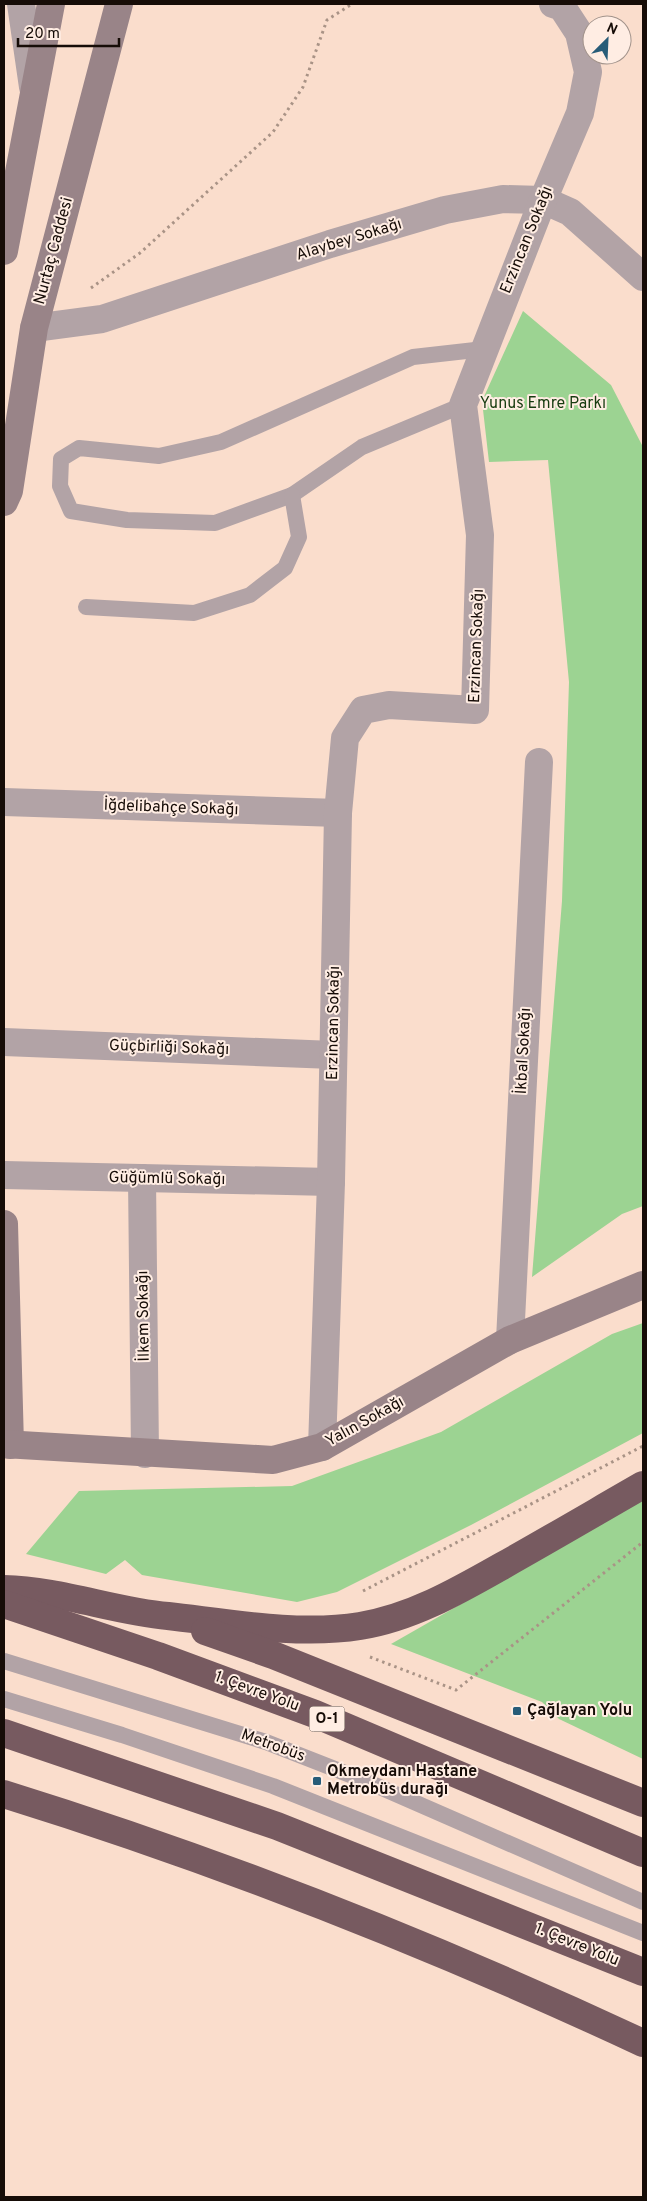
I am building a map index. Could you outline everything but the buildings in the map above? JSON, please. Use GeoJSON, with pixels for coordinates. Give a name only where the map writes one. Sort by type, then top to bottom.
{"type":"FeatureCollection","features":[{"type":"Feature","properties":{"kind":"highway"},"geometry":{"type":"LineString","coordinates":[[160,1616],[245,1625],[324,1630],[360,1626],[406,1614],[445,1598],[643,1485]]}},
{"type":"Feature","properties":{"kind":"highway"},"geometry":{"type":"LineString","coordinates":[[4,1589],[85,1599],[160,1616],[273,1655],[643,1803]]}},
{"type":"Feature","properties":{"kind":"highway","name":"1. Çevre Yolu"},"geometry":{"type":"LineString","coordinates":[[4,1604],[158,1656],[315,1714],[643,1853]]}},
{"type":"Feature","properties":{"kind":"highway","name":"1. Çevre Yolu"},"geometry":{"type":"LineString","coordinates":[[4,1733],[277,1826],[643,1972]]}},
{"type":"Feature","properties":{"kind":"highway"},"geometry":{"type":"LineString","coordinates":[[4,1794],[216,1864],[404,1937],[532,1991],[643,2043]]}},
{"type":"Feature","properties":{"kind":"street"},"geometry":{"type":"LineString","coordinates":[[21,4],[33,87]]}},
{"type":"Feature","properties":{"kind":"street"},"geometry":{"type":"LineString","coordinates":[[4,251],[33,87],[51,4]]}},
{"type":"Feature","properties":{"kind":"street","name":"Nurtaç Caddesi"},"geometry":{"type":"LineString","coordinates":[[4,502],[9,491],[34,328],[118,4]]}},
{"type":"Feature","properties":{"kind":"street","name":"Erzincan Sokağı"},"geometry":{"type":"LineString","coordinates":[[322,1447],[331,1182],[338,813],[345,738],[363,710],[389,705],[475,710],[480,536],[463,405],[542,200],[580,113],[588,72],[579,32],[562,8],[553,4]]}},
{"type":"Feature","properties":{"kind":"street","name":"Alaybey Sokağı"},"geometry":{"type":"LineString","coordinates":[[34,328],[102,319],[330,244],[445,210],[503,199],[542,200],[570,212],[643,277]]}},
{"type":"Feature","properties":{"kind":"street","name":"İkbal Sokağı"},"geometry":{"type":"LineString","coordinates":[[510,1340],[539,762]]}},
{"type":"Feature","properties":{"kind":"street","name":"İğdelibahçe Sokağı"},"geometry":{"type":"LineString","coordinates":[[4,802],[338,813]]}},
{"type":"Feature","properties":{"kind":"street","name":"Güçbirliği Sokağı"},"geometry":{"type":"LineString","coordinates":[[4,1042],[333,1055]]}},
{"type":"Feature","properties":{"kind":"street","name":"Güğümlü Sokağı"},"geometry":{"type":"LineString","coordinates":[[4,1175],[331,1182]]}},
{"type":"Feature","properties":{"kind":"street","name":"İlkem Sokağı"},"geometry":{"type":"LineString","coordinates":[[142,1178],[145,1454]]}},
{"type":"Feature","properties":{"kind":"street"},"geometry":{"type":"LineString","coordinates":[[4,1224],[7,1444]]}},
{"type":"Feature","properties":{"kind":"street","name":"Yalın Sokağı"},"geometry":{"type":"LineString","coordinates":[[7,1444],[145,1454],[272,1460],[322,1447],[510,1340],[643,1286]]}},
{"type":"Feature","properties":{"kind":"lane"},"geometry":{"type":"LineString","coordinates":[[463,405],[362,447],[292,495],[215,523],[127,520],[71,511],[60,486],[61,459],[79,448],[159,456],[221,442],[413,358],[484,349]]}},
{"type":"Feature","properties":{"kind":"lane"},"geometry":{"type":"LineString","coordinates":[[86,607],[194,613],[250,595],[285,568],[299,537],[292,495]]}},
{"type":"Feature","properties":{"kind":"lane","name":"Metrobüs"},"geometry":{"type":"LineString","coordinates":[[4,1661],[266,1742],[368,1782],[643,1902]]}},
{"type":"Feature","properties":{"kind":"lane"},"geometry":{"type":"LineString","coordinates":[[4,1698],[122,1735],[273,1786],[643,1933]]}},
{"type":"Feature","properties":{"kind":"path"},"geometry":{"type":"LineString","coordinates":[[140,253],[273,132],[303,87],[328,20],[352,4]]}},
{"type":"Feature","properties":{"kind":"path"},"geometry":{"type":"LineString","coordinates":[[643,1446],[356,1595],[362,1654],[456,1690],[643,1542]]}},
{"type":"Feature","properties":{"kind":"green space","name":"Yunus Emre Parkı"},"geometry":{"type":"Polygon","coordinates":[[[523,311],[611,385],[643,447],[643,1206],[622,1214],[532,1277],[562,901],[569,682],[548,460],[489,462],[482,401],[523,311]]]}},
{"type":"Feature","properties":{"kind":"green space"},"geometry":{"type":"Polygon","coordinates":[[[643,1323],[643,1433],[471,1525],[337,1592],[297,1602],[142,1575],[125,1560],[106,1574],[26,1554],[79,1491],[292,1486],[441,1432],[612,1334],[643,1323]]]}},
{"type":"Feature","properties":{"kind":"green space"},"geometry":{"type":"Polygon","coordinates":[[[643,1500],[643,1759],[559,1719],[542,1702],[391,1644],[643,1500]]]}},
{"type":"Feature","properties":{"kind":"place","name":"Çağlayan Yolu"},"geometry":{"type":"Point","coordinates":[517,1711]}},
{"type":"Feature","properties":{"kind":"place","name":"Okmeydanı Hastane Metrobüs durağı"},"geometry":{"type":"Point","coordinates":[317,1781]}}]}
